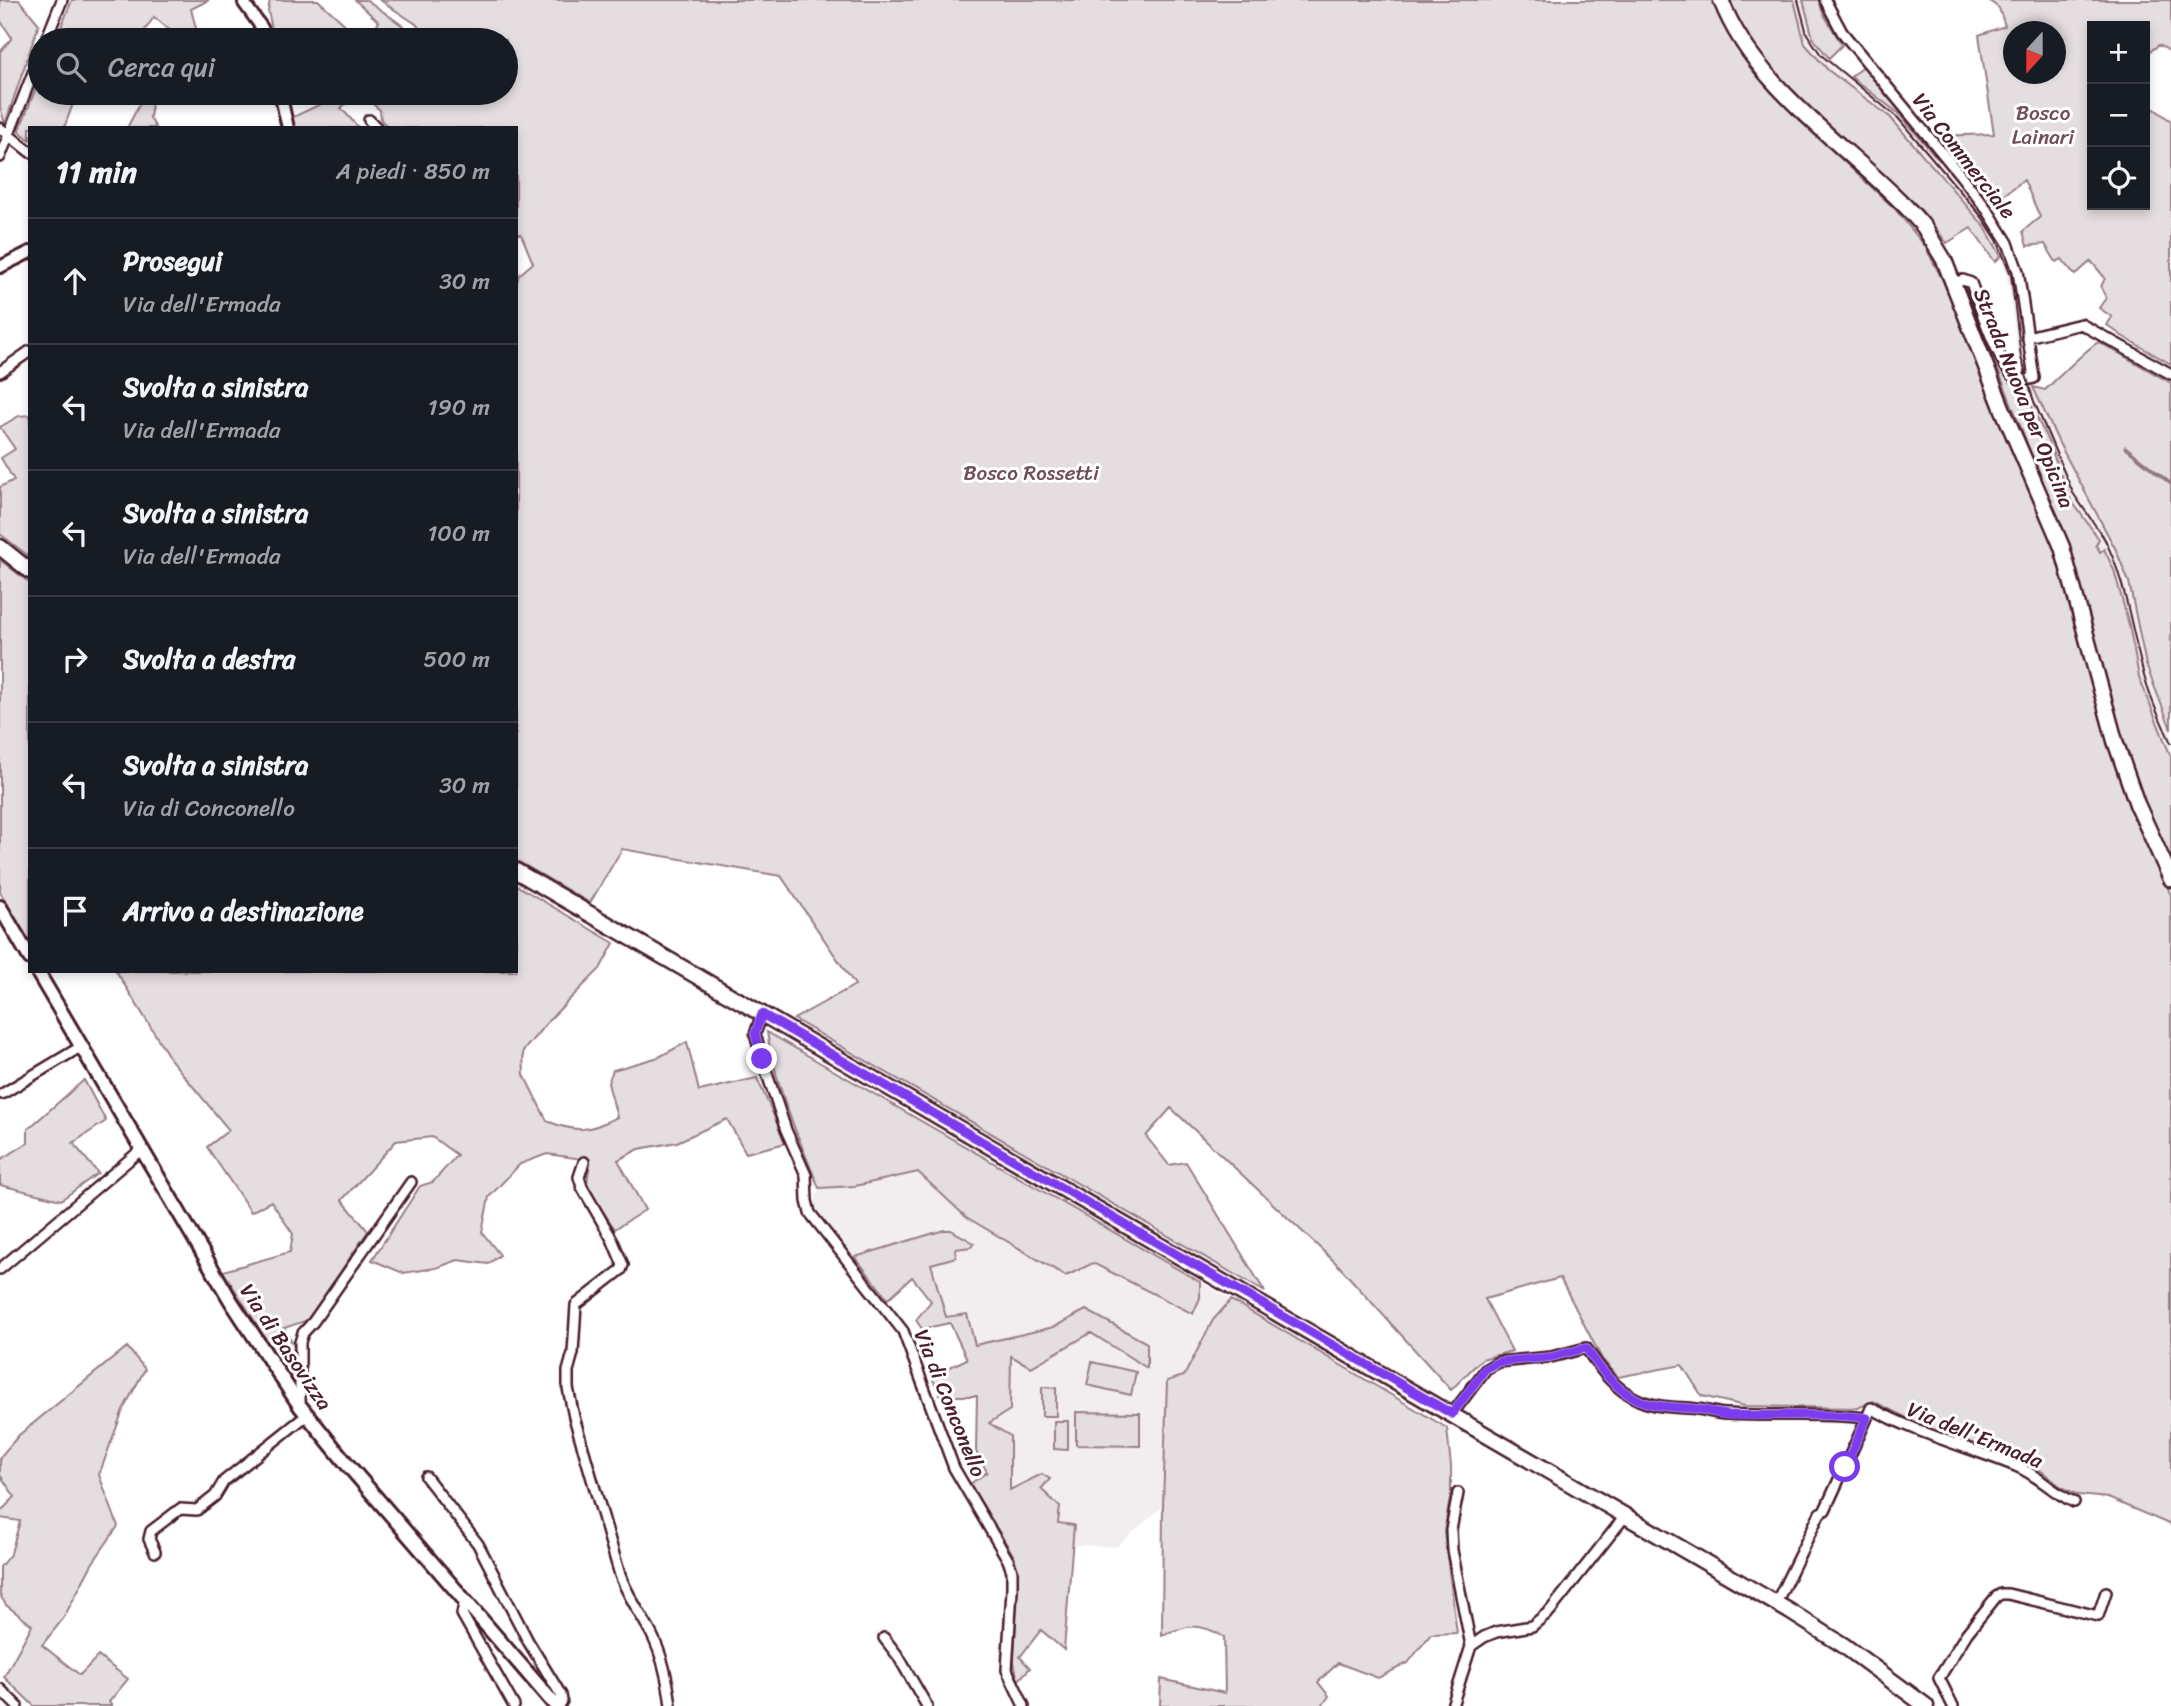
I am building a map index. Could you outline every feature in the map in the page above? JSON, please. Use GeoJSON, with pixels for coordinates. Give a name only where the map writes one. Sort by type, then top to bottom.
{"type":"FeatureCollection","features":[{"type":"Feature","properties":{"kind":"main road","name":"Strada Nuova per Opicina"},"geometry":{"type":"LineString","coordinates":[[1721,0],[1730,21],[1745,44],[1790,99],[1895,194],[1933,241],[1954,283],[1988,373],[2062,547],[2115,741],[2137,804],[2171,879]]}},
{"type":"Feature","properties":{"kind":"main road"},"geometry":{"type":"LineString","coordinates":[[0,548],[28,569]]}},
{"type":"Feature","properties":{"kind":"main road"},"geometry":{"type":"LineString","coordinates":[[518,872],[1776,1603],[1843,1645],[1926,1706]]}},
{"type":"Feature","properties":{"kind":"main road"},"geometry":{"type":"LineString","coordinates":[[0,907],[28,955]]}},
{"type":"Feature","properties":{"kind":"main road","name":"Via di Basovizza"},"geometry":{"type":"LineString","coordinates":[[38,973],[231,1301],[304,1410],[557,1706]]}},
{"type":"Feature","properties":{"kind":"street"},"geometry":{"type":"LineString","coordinates":[[51,28],[62,0]]}},
{"type":"Feature","properties":{"kind":"street","name":"Via Commerciale"},"geometry":{"type":"LineString","coordinates":[[1825,0],[1842,32],[1961,176],[2002,232],[2018,271],[2034,378],[2019,380],[2004,364],[1971,283],[1963,280],[1954,283]]}},
{"type":"Feature","properties":{"kind":"street"},"geometry":{"type":"LineString","coordinates":[[244,1],[262,28]]}},
{"type":"Feature","properties":{"kind":"street"},"geometry":{"type":"LineString","coordinates":[[0,157],[4,131],[28,80]]}},
{"type":"Feature","properties":{"kind":"street"},"geometry":{"type":"LineString","coordinates":[[283,105],[288,126]]}},
{"type":"Feature","properties":{"kind":"street"},"geometry":{"type":"LineString","coordinates":[[369,120],[375,126]]}},
{"type":"Feature","properties":{"kind":"street"},"geometry":{"type":"LineString","coordinates":[[4,131],[28,150]]}},
{"type":"Feature","properties":{"kind":"street"},"geometry":{"type":"LineString","coordinates":[[0,267],[28,253]]}},
{"type":"Feature","properties":{"kind":"street"},"geometry":{"type":"LineString","coordinates":[[2027,337],[2081,324],[2171,374]]}},
{"type":"Feature","properties":{"kind":"street"},"geometry":{"type":"LineString","coordinates":[[0,372],[28,352]]}},
{"type":"Feature","properties":{"kind":"street","name":"Via di Conconello"},"geometry":{"type":"LineString","coordinates":[[762,1014],[755,1034],[758,1047],[786,1130],[806,1175],[810,1213],[903,1331],[954,1468],[1008,1560],[1012,1571],[1012,1590],[1007,1670],[1024,1706]]}},
{"type":"Feature","properties":{"kind":"street"},"geometry":{"type":"LineString","coordinates":[[2,1094],[82,1046]]}},
{"type":"Feature","properties":{"kind":"street"},"geometry":{"type":"LineString","coordinates":[[0,1269],[142,1149]]}},
{"type":"Feature","properties":{"kind":"street"},"geometry":{"type":"LineString","coordinates":[[584,1162],[579,1177],[582,1187],[612,1239],[623,1265],[621,1270],[576,1305],[568,1388],[620,1575],[628,1596],[651,1634],[663,1661],[668,1677],[671,1706]]}},
{"type":"Feature","properties":{"kind":"street"},"geometry":{"type":"LineString","coordinates":[[155,1552],[149,1539],[151,1531],[180,1509],[197,1510],[215,1496],[224,1481],[304,1410],[300,1342],[303,1333],[411,1182]]}},
{"type":"Feature","properties":{"kind":"street","name":"Via dell'Ermada"},"geometry":{"type":"LineString","coordinates":[[1452,1414],[1486,1368],[1498,1362],[1551,1357],[1586,1348],[1603,1373],[1619,1388],[1654,1405],[1701,1409],[1730,1415],[1830,1413],[1867,1418],[1871,1408],[1940,1440],[2036,1475],[2059,1495],[2074,1502]]}},
{"type":"Feature","properties":{"kind":"street"},"geometry":{"type":"LineString","coordinates":[[1776,1603],[1819,1513],[1825,1510],[1867,1418]]}},
{"type":"Feature","properties":{"kind":"street"},"geometry":{"type":"LineString","coordinates":[[426,1477],[478,1544],[528,1641],[561,1695],[562,1701],[557,1706]]}},
{"type":"Feature","properties":{"kind":"street"},"geometry":{"type":"LineString","coordinates":[[1452,1706],[1471,1646],[1452,1550],[1451,1530],[1458,1493]]}},
{"type":"Feature","properties":{"kind":"street"},"geometry":{"type":"LineString","coordinates":[[1471,1646],[1484,1637],[1509,1628],[1532,1626],[1549,1611],[1626,1515]]}},
{"type":"Feature","properties":{"kind":"street"},"geometry":{"type":"LineString","coordinates":[[1953,1706],[1939,1678],[1967,1633],[1996,1597],[2008,1594],[2098,1616],[2106,1592]]}},
{"type":"Feature","properties":{"kind":"street"},"geometry":{"type":"LineString","coordinates":[[465,1600],[462,1614],[514,1706]]}},
{"type":"Feature","properties":{"kind":"street"},"geometry":{"type":"LineString","coordinates":[[884,1638],[898,1656],[927,1706]]}},
{"type":"Feature","properties":{"kind":"street"},"geometry":{"type":"LineString","coordinates":[[0,1689],[17,1706]]}},
{"type":"Feature","properties":{"kind":"shaded area"},"geometry":{"type":"Polygon","coordinates":[[[1794,0],[1803,0],[1813,38],[1834,64],[1898,114],[1989,220],[2005,246],[2015,273],[2028,365],[2019,365],[2009,286],[2001,256],[1860,92],[1828,70],[1805,44],[1794,0]]]}},
{"type":"Feature","properties":{"kind":"shaded area"},"geometry":{"type":"Polygon","coordinates":[[[2033,387],[2059,443],[2116,550],[2129,582],[2146,665],[2171,729],[2171,757],[2139,677],[2129,625],[2104,549],[2101,553],[2096,545],[2098,539],[2071,500],[2061,475],[2055,478],[2051,469],[2057,465],[2054,455],[2025,389],[2033,387]]]}},
{"type":"Feature","properties":{"kind":"shaded area"},"geometry":{"type":"Polygon","coordinates":[[[918,1172],[966,1217],[1093,1263],[1193,1314],[1200,1298],[1200,1282],[1231,1300],[1213,1320],[1184,1376],[1167,1381],[1163,1506],[1116,1547],[1072,1545],[1074,1525],[1058,1523],[1041,1488],[1050,1479],[1034,1477],[1010,1491],[1010,1436],[989,1423],[1010,1409],[1011,1355],[1031,1367],[1091,1333],[1146,1367],[1146,1343],[1086,1310],[1054,1327],[975,1345],[946,1318],[931,1264],[955,1257],[954,1249],[971,1247],[944,1230],[855,1257],[821,1220],[814,1204],[819,1188],[855,1186],[918,1172]]]}},
{"type":"Feature","properties":{"kind":"green space"},"geometry":{"type":"Polygon","coordinates":[[[0,0],[19,0],[39,24],[38,28],[28,28],[28,56],[5,124],[0,107],[0,52],[12,38],[0,20],[0,0]]]}},
{"type":"Feature","properties":{"kind":"green space"},"geometry":{"type":"Polygon","coordinates":[[[72,0],[209,0],[191,9],[196,28],[167,28],[154,17],[146,28],[61,28],[72,0]]]}},
{"type":"Feature","properties":{"kind":"green space"},"geometry":{"type":"Polygon","coordinates":[[[270,0],[318,0],[349,28],[272,28],[268,11],[270,0]]]}},
{"type":"Feature","properties":{"kind":"green space"},"geometry":{"type":"Polygon","coordinates":[[[355,0],[367,0],[403,26],[375,28],[379,22],[355,0]]]}},
{"type":"Feature","properties":{"kind":"green space","name":"Bosco Rossetti"},"geometry":{"type":"Polygon","coordinates":[[[380,0],[1713,0],[1731,35],[1757,72],[1803,123],[1896,210],[1925,246],[1954,302],[1984,384],[2044,519],[2064,575],[2112,755],[2133,813],[2171,895],[2171,1525],[2108,1498],[2078,1495],[2060,1486],[2035,1466],[1927,1428],[1873,1401],[1858,1408],[1745,1406],[1702,1396],[1682,1365],[1618,1377],[1602,1359],[1560,1278],[1485,1299],[1512,1351],[1482,1359],[1451,1390],[1338,1265],[1171,1108],[1146,1136],[1169,1165],[1186,1162],[1265,1292],[794,1019],[855,985],[781,876],[622,849],[590,903],[518,861],[518,278],[533,263],[521,234],[518,234],[518,126],[387,126],[381,120],[380,110],[374,105],[518,105],[518,28],[419,28],[380,0]]]}},
{"type":"Feature","properties":{"kind":"green space"},"geometry":{"type":"Polygon","coordinates":[[[1729,0],[1794,0],[1805,44],[1828,70],[1890,117],[1985,227],[2001,256],[1995,262],[1971,228],[1947,243],[1920,209],[1787,86],[1763,59],[1729,0]]]}},
{"type":"Feature","properties":{"kind":"green space"},"geometry":{"type":"Polygon","coordinates":[[[1803,0],[1820,0],[1822,11],[1842,45],[1829,58],[1813,38],[1803,0]]]}},
{"type":"Feature","properties":{"kind":"green space","name":"Bosco Lainari"},"geometry":{"type":"Polygon","coordinates":[[[1988,0],[2171,0],[2171,52],[2159,45],[2150,51],[2150,21],[2087,21],[2087,210],[2150,210],[2150,106],[2171,121],[2171,364],[2107,325],[2112,317],[2099,308],[2106,298],[2101,287],[2105,278],[2091,261],[2075,275],[2062,259],[2056,262],[2045,244],[2027,246],[2023,231],[2040,217],[2024,180],[1993,203],[1937,136],[1994,134],[1979,35],[2003,27],[2003,84],[2066,84],[2066,21],[2003,21],[1999,8],[1988,0]]]}},
{"type":"Feature","properties":{"kind":"green space"},"geometry":{"type":"Polygon","coordinates":[[[1863,66],[1940,161],[1898,113],[1851,77],[1863,66]]]}},
{"type":"Feature","properties":{"kind":"green space"},"geometry":{"type":"Polygon","coordinates":[[[29,105],[73,105],[65,126],[28,126],[28,138],[19,131],[29,105]]]}},
{"type":"Feature","properties":{"kind":"green space"},"geometry":{"type":"Polygon","coordinates":[[[139,105],[152,105],[150,118],[155,126],[128,126],[139,105]]]}},
{"type":"Feature","properties":{"kind":"green space"},"geometry":{"type":"Polygon","coordinates":[[[319,105],[344,105],[341,108],[357,126],[294,126],[293,117],[319,105]]]}},
{"type":"Feature","properties":{"kind":"green space"},"geometry":{"type":"Polygon","coordinates":[[[1965,286],[1996,360],[2014,383],[2025,388],[2054,456],[2057,466],[2052,469],[2055,477],[2061,475],[2071,500],[2099,539],[2096,545],[2100,552],[2104,549],[2114,570],[2139,677],[2171,757],[2171,860],[2149,813],[2118,731],[2068,547],[1965,286]]]}},
{"type":"Feature","properties":{"kind":"green space"},"geometry":{"type":"Polygon","coordinates":[[[2099,342],[2171,383],[2171,729],[2146,665],[2129,582],[2116,550],[2059,443],[2033,387],[2045,390],[2099,342]]]}},
{"type":"Feature","properties":{"kind":"green space"},"geometry":{"type":"Polygon","coordinates":[[[28,415],[28,555],[0,534],[0,487],[14,480],[1,458],[15,449],[0,427],[19,416],[28,415]]]}},
{"type":"Feature","properties":{"kind":"green space"},"geometry":{"type":"Polygon","coordinates":[[[0,560],[28,581],[28,939],[0,892],[0,560]]]}},
{"type":"Feature","properties":{"kind":"green space"},"geometry":{"type":"Polygon","coordinates":[[[518,886],[614,943],[600,969],[550,1019],[523,1051],[524,1075],[547,1121],[567,1128],[582,1129],[598,1126],[617,1117],[608,1083],[613,1070],[659,1057],[687,1042],[699,1091],[757,1078],[786,1143],[746,1153],[727,1119],[677,1142],[639,1149],[618,1160],[645,1210],[615,1229],[587,1184],[590,1160],[547,1154],[520,1164],[489,1197],[482,1232],[500,1255],[488,1264],[458,1260],[436,1268],[403,1273],[372,1260],[420,1186],[433,1182],[457,1155],[432,1137],[396,1141],[342,1200],[368,1231],[308,1320],[284,1328],[294,1346],[295,1386],[223,1271],[290,1252],[293,1234],[271,1201],[251,1212],[207,1147],[229,1130],[171,1060],[117,973],[518,973],[518,886]]]}},
{"type":"Feature","properties":{"kind":"green space"},"geometry":{"type":"Polygon","coordinates":[[[767,1032],[1200,1282],[1200,1298],[1193,1314],[1093,1263],[1066,1276],[966,1217],[918,1172],[855,1186],[819,1188],[781,1092],[767,1032]]]}},
{"type":"Feature","properties":{"kind":"green space"},"geometry":{"type":"Polygon","coordinates":[[[84,1080],[106,1121],[73,1143],[98,1173],[61,1200],[0,1185],[0,1160],[28,1143],[28,1129],[84,1080]]]}},
{"type":"Feature","properties":{"kind":"green space"},"geometry":{"type":"Polygon","coordinates":[[[951,1230],[974,1243],[971,1247],[955,1249],[956,1257],[931,1264],[946,1317],[967,1314],[975,1345],[1054,1327],[1086,1310],[1147,1343],[1147,1368],[1091,1333],[1031,1367],[1011,1356],[1010,1410],[989,1423],[1010,1436],[1010,1490],[1042,1474],[1050,1479],[1041,1489],[1060,1507],[1058,1523],[1074,1525],[1064,1650],[1041,1630],[1020,1657],[1030,1668],[1018,1681],[1014,1662],[1017,1589],[1015,1558],[970,1484],[987,1472],[976,1452],[977,1396],[941,1396],[931,1376],[967,1359],[950,1323],[922,1329],[916,1320],[931,1301],[912,1277],[888,1299],[855,1257],[951,1230]]]}},
{"type":"Feature","properties":{"kind":"green space"},"geometry":{"type":"Polygon","coordinates":[[[1231,1300],[1447,1428],[1451,1493],[1444,1532],[1457,1633],[1431,1634],[1408,1663],[1378,1678],[1338,1663],[1318,1682],[1329,1696],[1322,1706],[1160,1706],[1161,1679],[1225,1693],[1224,1637],[1200,1627],[1179,1629],[1162,1635],[1163,1506],[1167,1381],[1184,1376],[1213,1320],[1231,1300]]]}},
{"type":"Feature","properties":{"kind":"green space"},"geometry":{"type":"Polygon","coordinates":[[[127,1347],[145,1369],[123,1410],[99,1475],[118,1526],[92,1564],[63,1619],[42,1645],[80,1675],[98,1656],[128,1679],[109,1702],[112,1706],[34,1706],[4,1677],[32,1625],[6,1605],[0,1595],[0,1567],[11,1553],[20,1521],[0,1518],[0,1512],[15,1497],[0,1475],[0,1457],[19,1435],[127,1347]]]}},
{"type":"Feature","properties":{"kind":"green space"},"geometry":{"type":"Polygon","coordinates":[[[1092,1362],[1136,1372],[1131,1395],[1087,1385],[1092,1362]]]}},
{"type":"Feature","properties":{"kind":"green space"},"geometry":{"type":"Polygon","coordinates":[[[1042,1387],[1056,1388],[1056,1416],[1042,1416],[1042,1387]]]}},
{"type":"Feature","properties":{"kind":"green space"},"geometry":{"type":"Polygon","coordinates":[[[1076,1412],[1140,1413],[1140,1446],[1076,1445],[1076,1412]]]}},
{"type":"Feature","properties":{"kind":"green space"},"geometry":{"type":"Polygon","coordinates":[[[1054,1421],[1068,1421],[1068,1450],[1054,1449],[1054,1421]]]}},
{"type":"Feature","properties":{"kind":"waterway"},"geometry":{"type":"LineString","coordinates":[[2125,447],[2171,484]]}},
{"type":"Feature","properties":{"kind":"tram line"},"geometry":{"type":"LineString","coordinates":[[1798,0],[1807,34],[1821,55],[1898,118],[1982,217],[1997,240],[2011,275],[2021,357],[2033,399],[2073,493],[2106,541]]}},
{"type":"Feature","properties":{"kind":"tram line"},"geometry":{"type":"LineString","coordinates":[[2102,534],[2122,583],[2148,687],[2171,743]]}},
{"type":"Feature","properties":{"kind":"route"},"geometry":{"type":"LineString","coordinates":[[762,1059],[755,1034],[762,1014],[1452,1414],[1486,1368],[1498,1362],[1551,1357],[1586,1348],[1603,1373],[1619,1388],[1654,1405],[1701,1409],[1730,1415],[1830,1413],[1867,1418],[1845,1467]]}}]}
